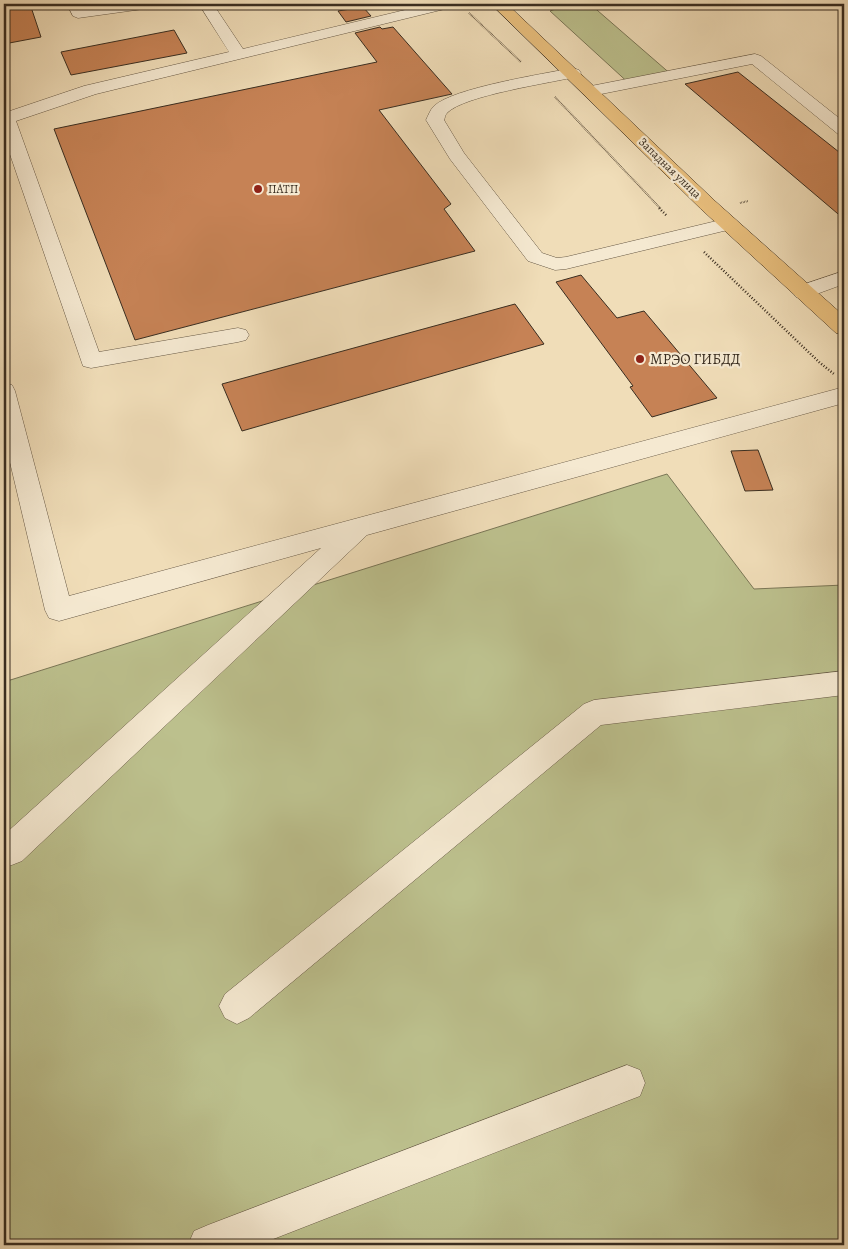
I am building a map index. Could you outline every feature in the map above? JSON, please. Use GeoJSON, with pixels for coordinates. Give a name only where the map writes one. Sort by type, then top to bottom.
{"type":"FeatureCollection","features":[{"type":"Feature","properties":{"kind":"main road","name":"Западная улица"},"geometry":{"type":"LineString","coordinates":[[499,4],[729,224],[844,328]]}},
{"type":"Feature","properties":{"kind":"street"},"geometry":{"type":"LineString","coordinates":[[74,4],[78,13],[143,4]]}},
{"type":"Feature","properties":{"kind":"street"},"geometry":{"type":"LineString","coordinates":[[206,4],[238,54]]}},
{"type":"Feature","properties":{"kind":"street"},"geometry":{"type":"LineString","coordinates":[[238,334],[91,361],[6,118],[90,90],[448,4]]}},
{"type":"Feature","properties":{"kind":"street"},"geometry":{"type":"LineString","coordinates":[[591,91],[755,59],[844,130]]}},
{"type":"Feature","properties":{"kind":"street"},"geometry":{"type":"LineString","coordinates":[[573,73],[475,94],[454,101],[440,110],[435,120],[456,155],[535,257],[555,264],[566,263],[729,224]]}},
{"type":"Feature","properties":{"kind":"street"},"geometry":{"type":"LineString","coordinates":[[803,292],[844,277]]}},
{"type":"Feature","properties":{"kind":"street"},"geometry":{"type":"LineString","coordinates":[[4,392],[12,456],[59,610],[361,528],[841,386]]}},
{"type":"Feature","properties":{"kind":"street"},"geometry":{"type":"LineString","coordinates":[[4,853],[11,850],[361,528]]}},
{"type":"Feature","properties":{"kind":"street"},"geometry":{"type":"LineString","coordinates":[[238,1006],[594,713],[844,683]]}},
{"type":"Feature","properties":{"kind":"street"},"geometry":{"type":"LineString","coordinates":[[208,1245],[626,1083]]}},
{"type":"Feature","properties":{"kind":"path"},"geometry":{"type":"LineString","coordinates":[[466,10],[540,80],[686,235],[819,362],[841,386]]}},
{"type":"Feature","properties":{"kind":"green space"},"geometry":{"type":"Polygon","coordinates":[[[569,4],[590,4],[673,76],[633,87],[550,11],[569,4]]]}},
{"type":"Feature","properties":{"kind":"green space"},"geometry":{"type":"Polygon","coordinates":[[[667,474],[754,589],[844,585],[844,1245],[4,1245],[4,682],[667,474]]]}},
{"type":"Feature","properties":{"kind":"building"},"geometry":{"type":"Polygon","coordinates":[[[4,4],[30,4],[41,37],[4,44],[4,4]]]}},
{"type":"Feature","properties":{"kind":"building"},"geometry":{"type":"Polygon","coordinates":[[[363,7],[371,16],[346,22],[338,11],[363,7]]]}},
{"type":"Feature","properties":{"kind":"building","name":"ПАТП"},"geometry":{"type":"Polygon","coordinates":[[[380,27],[382,29],[393,27],[452,94],[379,110],[451,204],[444,209],[475,251],[135,340],[54,129],[377,62],[355,33],[380,27]]]}},
{"type":"Feature","properties":{"kind":"building"},"geometry":{"type":"Polygon","coordinates":[[[174,30],[187,53],[71,75],[61,52],[174,30]]]}},
{"type":"Feature","properties":{"kind":"building"},"geometry":{"type":"Polygon","coordinates":[[[738,72],[844,156],[844,219],[685,84],[738,72]]]}},
{"type":"Feature","properties":{"kind":"building","name":"МРЭО ГИБДД"},"geometry":{"type":"Polygon","coordinates":[[[581,275],[617,318],[644,311],[717,398],[652,417],[630,387],[633,386],[556,282],[581,275]]]}},
{"type":"Feature","properties":{"kind":"building"},"geometry":{"type":"Polygon","coordinates":[[[515,304],[544,344],[242,431],[222,384],[515,304]]]}},
{"type":"Feature","properties":{"kind":"building"},"geometry":{"type":"Polygon","coordinates":[[[758,450],[773,490],[745,491],[731,451],[758,450]]]}},
{"type":"Feature","properties":{"kind":"place","name":"ПАТП"},"geometry":{"type":"Point","coordinates":[258,189]}},
{"type":"Feature","properties":{"kind":"place","name":"МРЭО ГИБДД"},"geometry":{"type":"Point","coordinates":[640,359]}}]}
